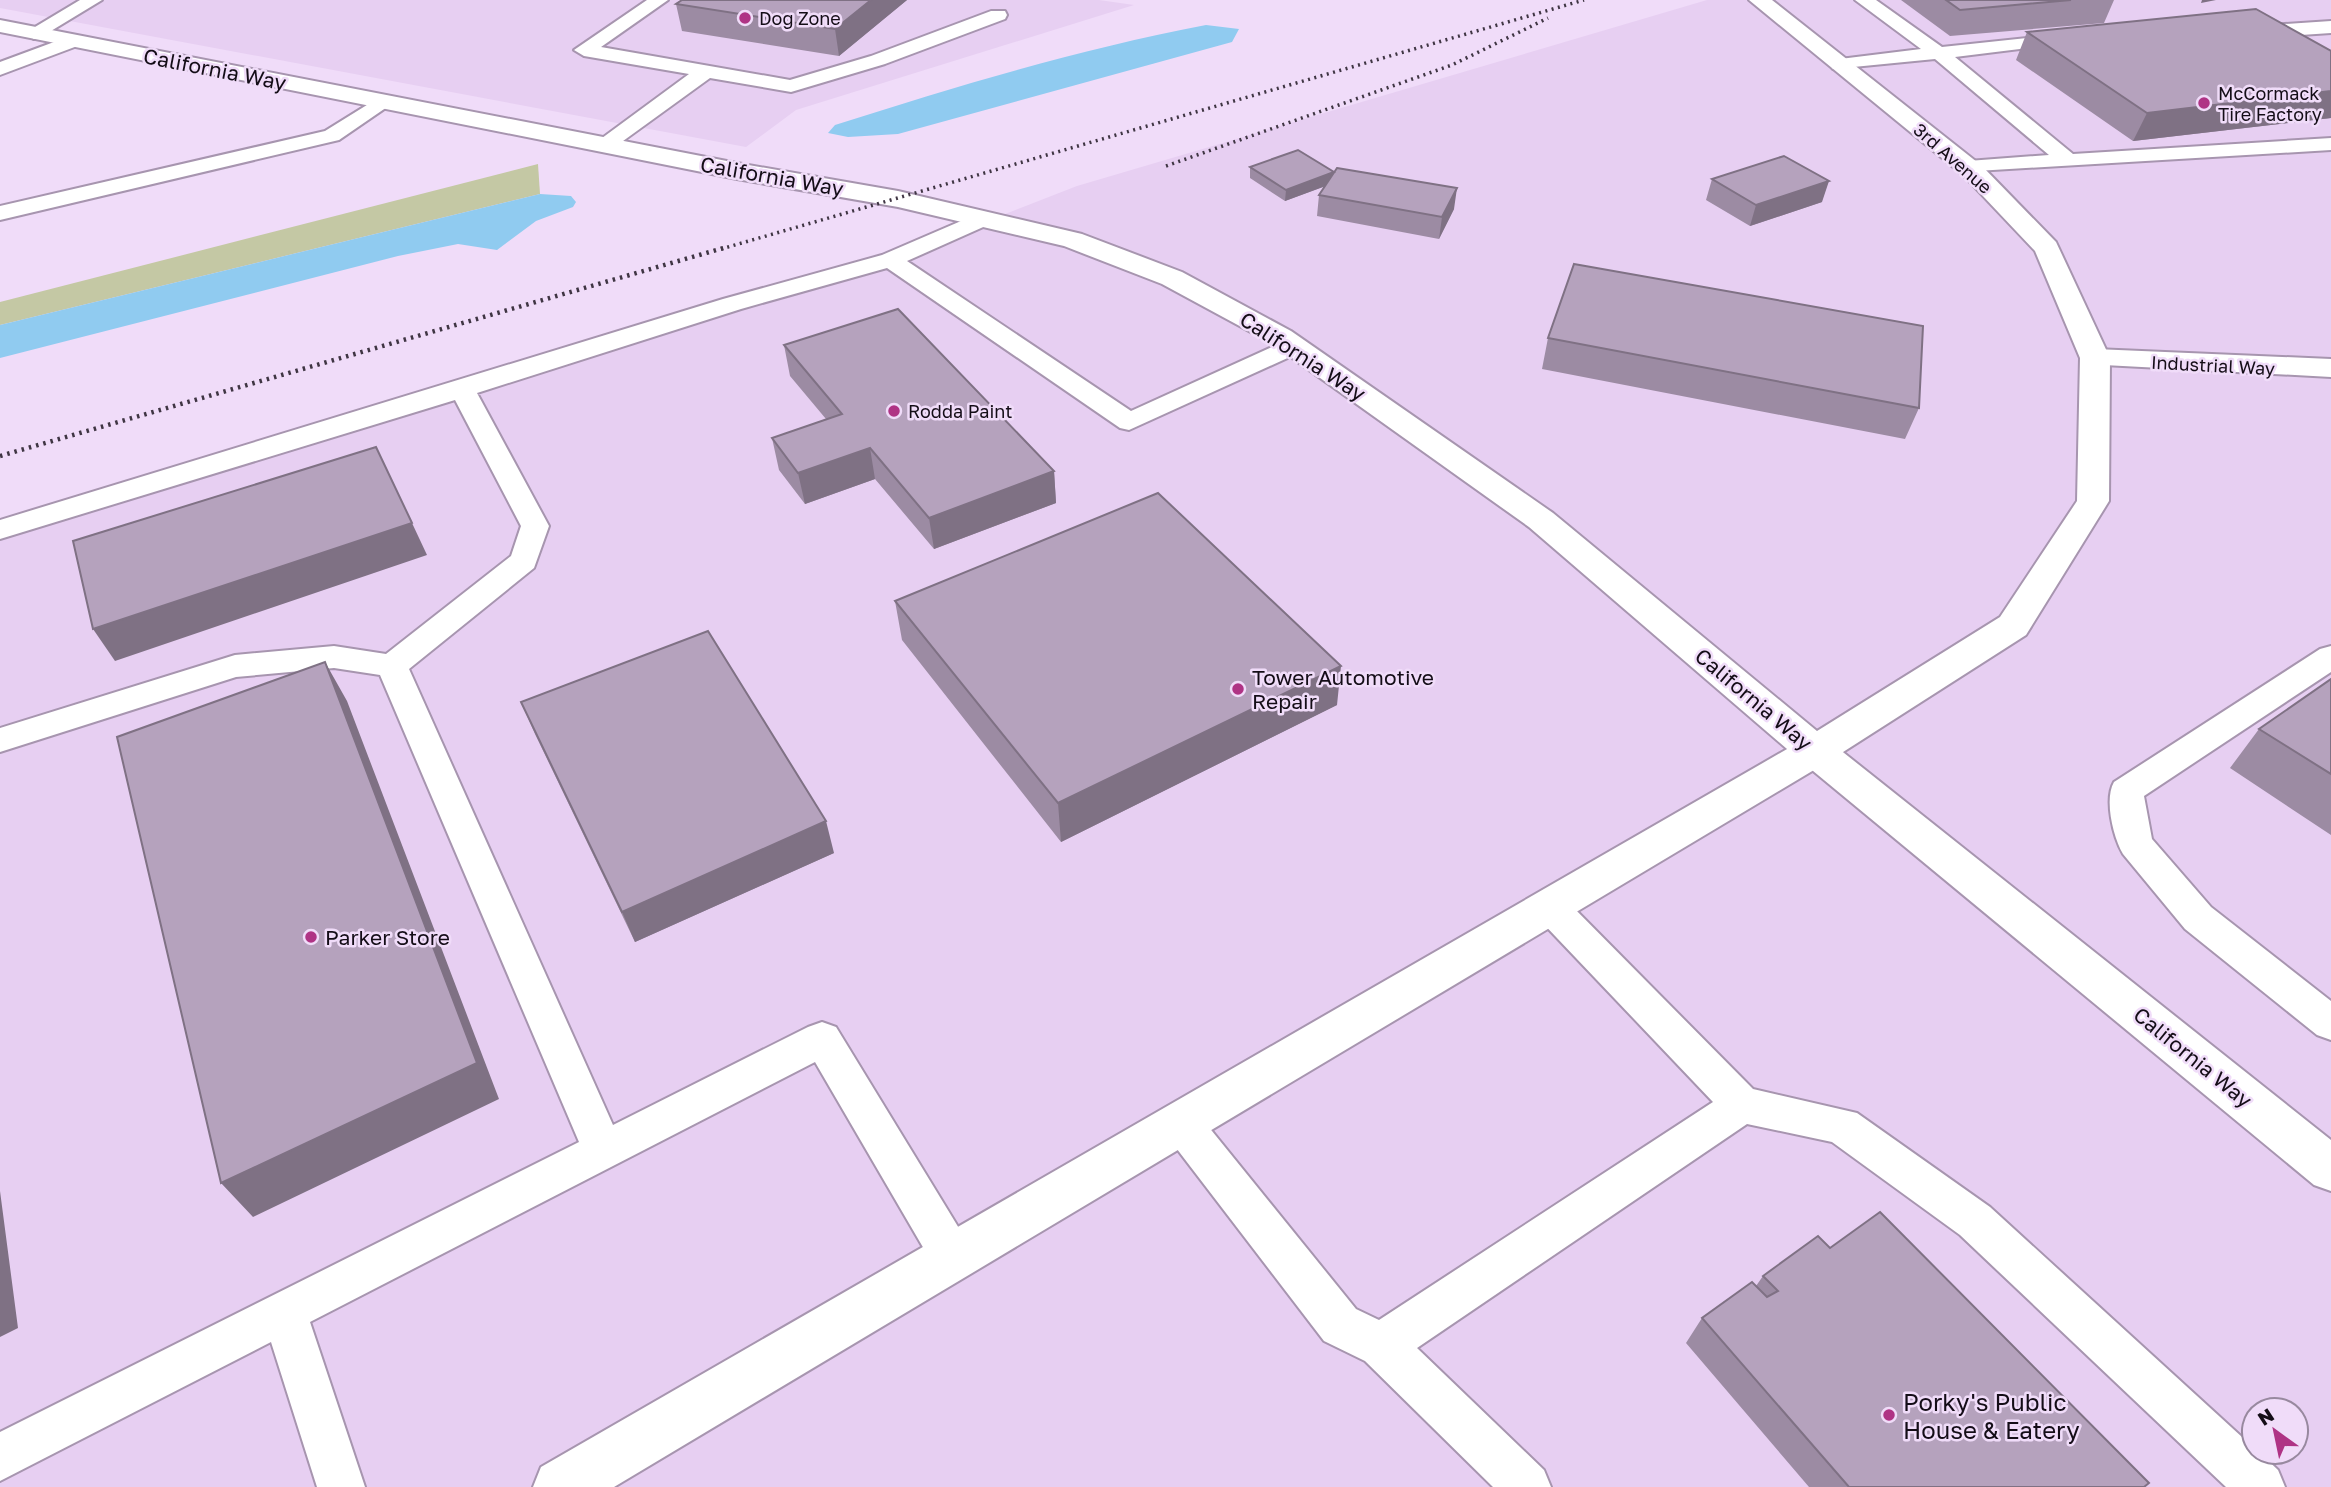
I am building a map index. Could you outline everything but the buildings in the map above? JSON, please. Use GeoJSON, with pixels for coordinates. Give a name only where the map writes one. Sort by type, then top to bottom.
{"type":"FeatureCollection","features":[{"type":"Feature","properties":{"kind":"main road","name":"3rd Avenue"},"geometry":{"type":"LineString","coordinates":[[1759,0],[1968,167],[2047,248],[2095,358]]}},
{"type":"Feature","properties":{"kind":"main road","name":"California Way"},"geometry":{"type":"LineString","coordinates":[[0,26],[605,145],[898,199],[1073,240],[1172,278],[1294,346],[1541,520],[1815,751],[2331,1169]]}},
{"type":"Feature","properties":{"kind":"main road","name":"Industrial Way"},"geometry":{"type":"LineString","coordinates":[[2095,358],[2331,368]]}},
{"type":"Feature","properties":{"kind":"main road"},"geometry":{"type":"LineString","coordinates":[[561,1487],[1815,751],[2013,626],[2093,501],[2095,358]]}},
{"type":"Feature","properties":{"kind":"lane"},"geometry":{"type":"LineString","coordinates":[[34,33],[93,0]]}},
{"type":"Feature","properties":{"kind":"lane"},"geometry":{"type":"LineString","coordinates":[[659,0],[584,50],[791,86],[878,60],[998,15]]}},
{"type":"Feature","properties":{"kind":"lane"},"geometry":{"type":"LineString","coordinates":[[1864,0],[1938,53],[2068,161]]}},
{"type":"Feature","properties":{"kind":"lane"},"geometry":{"type":"LineString","coordinates":[[2249,26],[2270,31],[2307,50]]}},
{"type":"Feature","properties":{"kind":"lane"},"geometry":{"type":"LineString","coordinates":[[2270,31],[2331,27]]}},
{"type":"Feature","properties":{"kind":"lane"},"geometry":{"type":"LineString","coordinates":[[1840,65],[2086,34]]}},
{"type":"Feature","properties":{"kind":"lane"},"geometry":{"type":"LineString","coordinates":[[0,69],[73,41]]}},
{"type":"Feature","properties":{"kind":"lane"},"geometry":{"type":"LineString","coordinates":[[605,145],[706,71]]}},
{"type":"Feature","properties":{"kind":"lane"},"geometry":{"type":"LineString","coordinates":[[0,213],[332,136],[383,101]]}},
{"type":"Feature","properties":{"kind":"lane"},"geometry":{"type":"LineString","coordinates":[[1968,167],[2331,144]]}},
{"type":"Feature","properties":{"kind":"lane"},"geometry":{"type":"LineString","coordinates":[[0,530],[462,389],[732,303],[890,260],[982,219]]}},
{"type":"Feature","properties":{"kind":"lane"},"geometry":{"type":"LineString","coordinates":[[890,260],[1129,422],[1294,346]]}},
{"type":"Feature","properties":{"kind":"lane"},"geometry":{"type":"LineString","coordinates":[[0,740],[235,666],[334,657],[392,666],[523,561],[536,526],[462,389]]}},
{"type":"Feature","properties":{"kind":"lane"},"geometry":{"type":"LineString","coordinates":[[2331,657],[2126,791],[2135,844],[2198,918],[2331,1023]]}},
{"type":"Feature","properties":{"kind":"lane"},"geometry":{"type":"LineString","coordinates":[[392,666],[603,1150]]}},
{"type":"Feature","properties":{"kind":"lane"},"geometry":{"type":"LineString","coordinates":[[1550,907],[1742,1105],[1842,1126],[1975,1221],[2261,1487]]}},
{"type":"Feature","properties":{"kind":"lane"},"geometry":{"type":"LineString","coordinates":[[0,1457],[822,1039],[953,1258]]}},
{"type":"Feature","properties":{"kind":"lane"},"geometry":{"type":"LineString","coordinates":[[1381,1345],[1742,1105]]}},
{"type":"Feature","properties":{"kind":"lane"},"geometry":{"type":"LineString","coordinates":[[1181,1124],[1339,1325],[1381,1345],[1527,1487]]}},
{"type":"Feature","properties":{"kind":"lane"},"geometry":{"type":"LineString","coordinates":[[284,1311],[341,1487]]}},
{"type":"Feature","properties":{"kind":"shaded area"},"geometry":{"type":"Polygon","coordinates":[[[0,0],[1099,0],[1134,5],[796,110],[746,147],[0,8],[0,0]]]}},
{"type":"Feature","properties":{"kind":"shaded area"},"geometry":{"type":"Polygon","coordinates":[[[1707,0],[2331,0],[2331,1487],[0,1487],[0,533],[897,256],[1077,186],[1707,0]]]}},
{"type":"Feature","properties":{"kind":"green space"},"geometry":{"type":"Polygon","coordinates":[[[538,164],[540,194],[0,325],[0,302],[538,164]]]}},
{"type":"Feature","properties":{"kind":"water"},"geometry":{"type":"Polygon","coordinates":[[[1206,25],[1239,29],[1232,42],[898,134],[848,137],[828,133],[835,125],[973,83],[1112,45],[1206,25]]]}},
{"type":"Feature","properties":{"kind":"water"},"geometry":{"type":"Polygon","coordinates":[[[540,194],[571,196],[576,202],[573,207],[536,221],[497,250],[458,244],[398,256],[0,358],[0,325],[540,194]]]}},
{"type":"Feature","properties":{"kind":"railway"},"geometry":{"type":"LineString","coordinates":[[721,249],[1584,0]]}},
{"type":"Feature","properties":{"kind":"railway"},"geometry":{"type":"LineString","coordinates":[[1166,166],[1452,65],[1548,18]]}},
{"type":"Feature","properties":{"kind":"railway"},"geometry":{"type":"LineString","coordinates":[[0,456],[727,247]]}},
{"type":"Feature","properties":{"kind":"place","name":"Dog Zone"},"geometry":{"type":"Point","coordinates":[745,18]}},
{"type":"Feature","properties":{"kind":"place","name":"McCormack Tire Factory"},"geometry":{"type":"Point","coordinates":[2204,103]}},
{"type":"Feature","properties":{"kind":"place","name":"Rodda Paint"},"geometry":{"type":"Point","coordinates":[894,411]}},
{"type":"Feature","properties":{"kind":"place","name":"Tower Automotive Repair"},"geometry":{"type":"Point","coordinates":[1238,689]}},
{"type":"Feature","properties":{"kind":"place","name":"Parker Store"},"geometry":{"type":"Point","coordinates":[311,937]}},
{"type":"Feature","properties":{"kind":"place","name":"Porky's Public House & Eatery"},"geometry":{"type":"Point","coordinates":[1889,1415]}}]}
